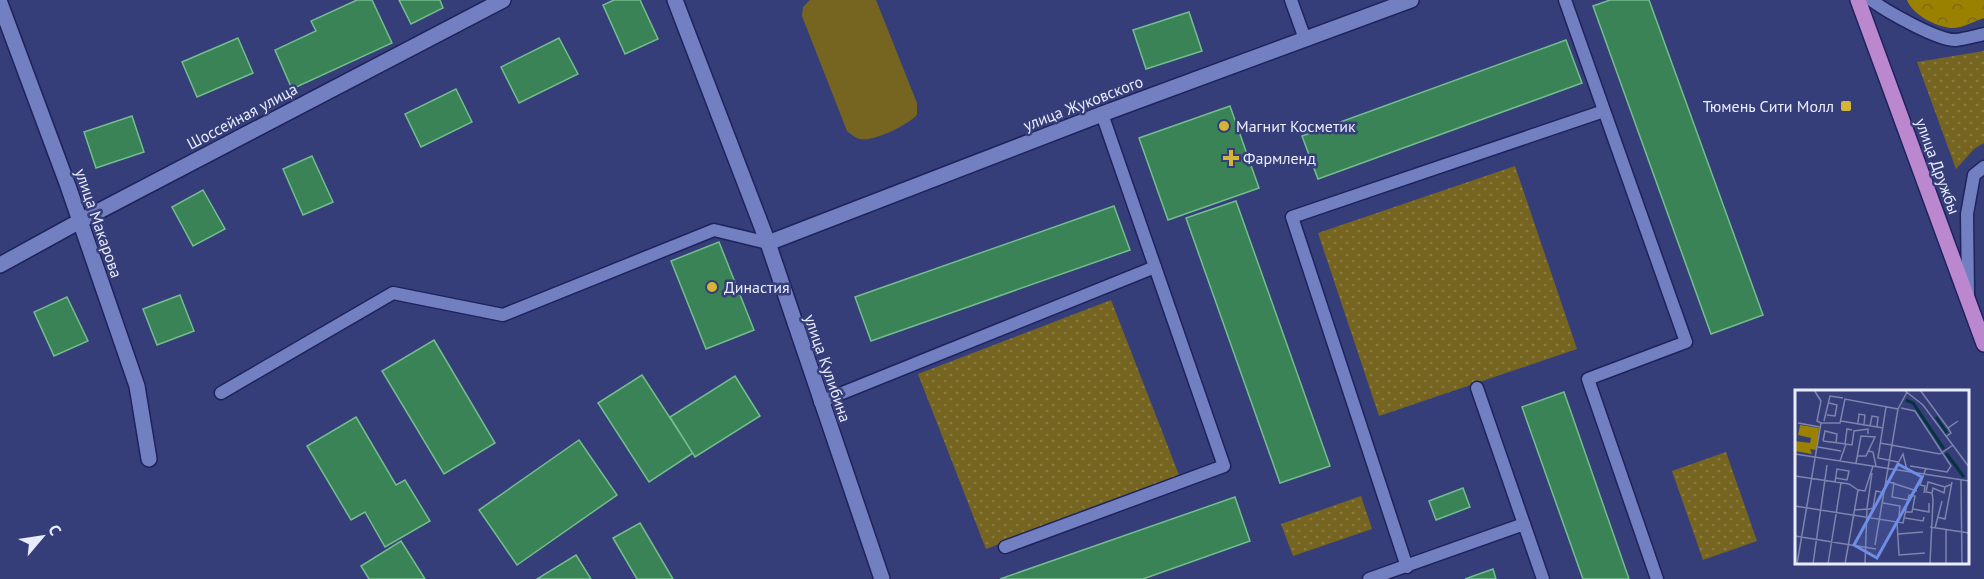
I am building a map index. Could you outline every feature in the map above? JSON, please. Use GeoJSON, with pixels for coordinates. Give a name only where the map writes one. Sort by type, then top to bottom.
{"type":"FeatureCollection","features":[{"type":"Feature","properties":{"kind":"main road","name":"улица Дружбы"},"geometry":{"type":"LineString","coordinates":[[1858,0],[1984,344]]}},
{"type":"Feature","properties":{"kind":"street","name":"Шоссейная улица"},"geometry":{"type":"LineString","coordinates":[[0,265],[503,0]]}},
{"type":"Feature","properties":{"kind":"street","name":"улица Кулибина"},"geometry":{"type":"LineString","coordinates":[[675,0],[768,243],[820,402],[882,579]]}},
{"type":"Feature","properties":{"kind":"street","name":"улица Жуковского"},"geometry":{"type":"LineString","coordinates":[[768,243],[1102,114],[1411,0]]}},
{"type":"Feature","properties":{"kind":"street","name":"улица Макарова"},"geometry":{"type":"LineString","coordinates":[[0,3],[80,221],[136,386],[150,459]]}},
{"type":"Feature","properties":{"kind":"lane"},"geometry":{"type":"LineString","coordinates":[[1291,0],[1305,39]]}},
{"type":"Feature","properties":{"kind":"lane"},"geometry":{"type":"LineString","coordinates":[[1565,0],[1686,342],[1588,379],[1657,579]]}},
{"type":"Feature","properties":{"kind":"lane"},"geometry":{"type":"LineString","coordinates":[[1871,0],[1883,9],[1920,28],[1954,40],[1984,34]]}},
{"type":"Feature","properties":{"kind":"lane"},"geometry":{"type":"LineString","coordinates":[[1407,567],[1292,217],[1604,111]]}},
{"type":"Feature","properties":{"kind":"lane"},"geometry":{"type":"LineString","coordinates":[[1005,547],[1224,466],[1102,114]]}},
{"type":"Feature","properties":{"kind":"lane"},"geometry":{"type":"LineString","coordinates":[[1968,300],[1967,214],[1974,176],[1984,166]]}},
{"type":"Feature","properties":{"kind":"lane"},"geometry":{"type":"LineString","coordinates":[[220,393],[393,293],[503,315],[714,230],[768,243]]}},
{"type":"Feature","properties":{"kind":"lane"},"geometry":{"type":"LineString","coordinates":[[820,402],[1155,267]]}},
{"type":"Feature","properties":{"kind":"lane"},"geometry":{"type":"LineString","coordinates":[[1477,387],[1543,579]]}},
{"type":"Feature","properties":{"kind":"lane"},"geometry":{"type":"LineString","coordinates":[[1369,579],[1524,524]]}},
{"type":"Feature","properties":{"kind":"shaded area"},"geometry":{"type":"Polygon","coordinates":[[[810,0],[876,0],[917,103],[917,115],[898,128],[873,138],[860,139],[847,131],[802,16],[803,7],[810,0]]]}},
{"type":"Feature","properties":{"kind":"shaded area"},"geometry":{"type":"Polygon","coordinates":[[[1984,51],[1984,143],[1974,149],[1956,169],[1917,62],[1984,51]]]}},
{"type":"Feature","properties":{"kind":"shaded area"},"geometry":{"type":"Polygon","coordinates":[[[1515,166],[1577,349],[1379,416],[1318,233],[1515,166]]]}},
{"type":"Feature","properties":{"kind":"shaded area"},"geometry":{"type":"Polygon","coordinates":[[[1111,300],[1179,475],[986,549],[918,374],[1111,300]]]}},
{"type":"Feature","properties":{"kind":"shaded area"},"geometry":{"type":"Polygon","coordinates":[[[1726,452],[1757,541],[1703,560],[1672,471],[1726,452]]]}},
{"type":"Feature","properties":{"kind":"shaded area"},"geometry":{"type":"Polygon","coordinates":[[[1361,496],[1372,529],[1293,556],[1281,524],[1361,496]]]}},
{"type":"Feature","properties":{"kind":"green space"},"geometry":{"type":"Polygon","coordinates":[[[1907,0],[1984,0],[1984,18],[1959,27],[1945,27],[1919,15],[1907,0]]]}},
{"type":"Feature","properties":{"kind":"building"},"geometry":{"type":"Polygon","coordinates":[[[357,0],[372,0],[392,43],[292,89],[275,50],[316,31],[311,21],[357,0]]]}},
{"type":"Feature","properties":{"kind":"building"},"geometry":{"type":"Polygon","coordinates":[[[399,0],[440,0],[443,8],[411,24],[399,0]]]}},
{"type":"Feature","properties":{"kind":"building"},"geometry":{"type":"Polygon","coordinates":[[[614,0],[640,0],[658,39],[625,54],[603,5],[614,0]]]}},
{"type":"Feature","properties":{"kind":"building"},"geometry":{"type":"Polygon","coordinates":[[[1610,0],[1649,0],[1763,315],[1711,334],[1593,6],[1610,0]]]}},
{"type":"Feature","properties":{"kind":"building"},"geometry":{"type":"Polygon","coordinates":[[[1189,12],[1202,51],[1146,69],[1133,30],[1189,12]]]}},
{"type":"Feature","properties":{"kind":"building"},"geometry":{"type":"Polygon","coordinates":[[[238,38],[253,73],[197,97],[182,62],[238,38]]]}},
{"type":"Feature","properties":{"kind":"building"},"geometry":{"type":"Polygon","coordinates":[[[559,38],[578,74],[519,103],[501,67],[559,38]]]}},
{"type":"Feature","properties":{"kind":"building"},"geometry":{"type":"Polygon","coordinates":[[[1566,40],[1582,83],[1318,179],[1302,136],[1566,40]]]}},
{"type":"Feature","properties":{"kind":"building"},"geometry":{"type":"Polygon","coordinates":[[[456,89],[472,122],[421,147],[405,114],[456,89]]]}},
{"type":"Feature","properties":{"kind":"building"},"geometry":{"type":"Polygon","coordinates":[[[1230,106],[1259,188],[1168,220],[1139,138],[1230,106]]]}},
{"type":"Feature","properties":{"kind":"building"},"geometry":{"type":"Polygon","coordinates":[[[132,116],[144,152],[96,168],[84,132],[132,116]]]}},
{"type":"Feature","properties":{"kind":"building"},"geometry":{"type":"Polygon","coordinates":[[[312,156],[333,202],[303,215],[283,169],[312,156]]]}},
{"type":"Feature","properties":{"kind":"building"},"geometry":{"type":"Polygon","coordinates":[[[203,190],[225,229],[193,246],[172,207],[203,190]]]}},
{"type":"Feature","properties":{"kind":"building"},"geometry":{"type":"Polygon","coordinates":[[[1236,201],[1330,466],[1280,483],[1186,218],[1236,201]]]}},
{"type":"Feature","properties":{"kind":"building"},"geometry":{"type":"Polygon","coordinates":[[[1114,206],[1130,250],[871,341],[855,297],[1114,206]]]}},
{"type":"Feature","properties":{"kind":"building"},"geometry":{"type":"Polygon","coordinates":[[[719,242],[754,330],[706,349],[671,261],[719,242]]]}},
{"type":"Feature","properties":{"kind":"building"},"geometry":{"type":"Polygon","coordinates":[[[180,295],[194,331],[157,345],[143,309],[180,295]]]}},
{"type":"Feature","properties":{"kind":"building"},"geometry":{"type":"Polygon","coordinates":[[[67,297],[88,341],[54,356],[34,312],[67,297]]]}},
{"type":"Feature","properties":{"kind":"building"},"geometry":{"type":"Polygon","coordinates":[[[434,340],[495,443],[444,474],[382,371],[434,340]]]}},
{"type":"Feature","properties":{"kind":"building"},"geometry":{"type":"Polygon","coordinates":[[[642,375],[693,453],[649,482],[598,403],[642,375]]]}},
{"type":"Feature","properties":{"kind":"building"},"geometry":{"type":"Polygon","coordinates":[[[735,376],[760,416],[695,457],[670,417],[735,376]]]}},
{"type":"Feature","properties":{"kind":"building"},"geometry":{"type":"Polygon","coordinates":[[[1564,392],[1629,579],[1583,579],[1522,407],[1564,392]]]}},
{"type":"Feature","properties":{"kind":"building"},"geometry":{"type":"Polygon","coordinates":[[[356,417],[396,485],[405,480],[430,521],[385,547],[365,512],[351,520],[307,446],[356,417]]]}},
{"type":"Feature","properties":{"kind":"building"},"geometry":{"type":"Polygon","coordinates":[[[579,440],[617,495],[517,565],[479,510],[579,440]]]}},
{"type":"Feature","properties":{"kind":"building"},"geometry":{"type":"Polygon","coordinates":[[[1463,488],[1470,507],[1436,520],[1429,501],[1463,488]]]}},
{"type":"Feature","properties":{"kind":"building"},"geometry":{"type":"Polygon","coordinates":[[[1235,497],[1250,541],[1143,579],[1000,579],[1235,497]]]}},
{"type":"Feature","properties":{"kind":"building"},"geometry":{"type":"Polygon","coordinates":[[[640,523],[673,579],[637,579],[613,538],[640,523]]]}},
{"type":"Feature","properties":{"kind":"building"},"geometry":{"type":"Polygon","coordinates":[[[401,541],[425,579],[369,579],[361,566],[401,541]]]}},
{"type":"Feature","properties":{"kind":"building"},"geometry":{"type":"Polygon","coordinates":[[[576,555],[591,579],[537,579],[576,555]]]}},
{"type":"Feature","properties":{"kind":"building"},"geometry":{"type":"Polygon","coordinates":[[[1493,569],[1496,579],[1465,579],[1493,569]]]}},
{"type":"Feature","properties":{"kind":"place","name":"Тюмень Сити Молл"},"geometry":{"type":"Point","coordinates":[1846,106]}},
{"type":"Feature","properties":{"kind":"place","name":"Магнит Косметик"},"geometry":{"type":"Point","coordinates":[1224,126]}},
{"type":"Feature","properties":{"kind":"place","name":"Фармленд"},"geometry":{"type":"Point","coordinates":[1231,158]}},
{"type":"Feature","properties":{"kind":"place","name":"Династия"},"geometry":{"type":"Point","coordinates":[712,287]}}]}
